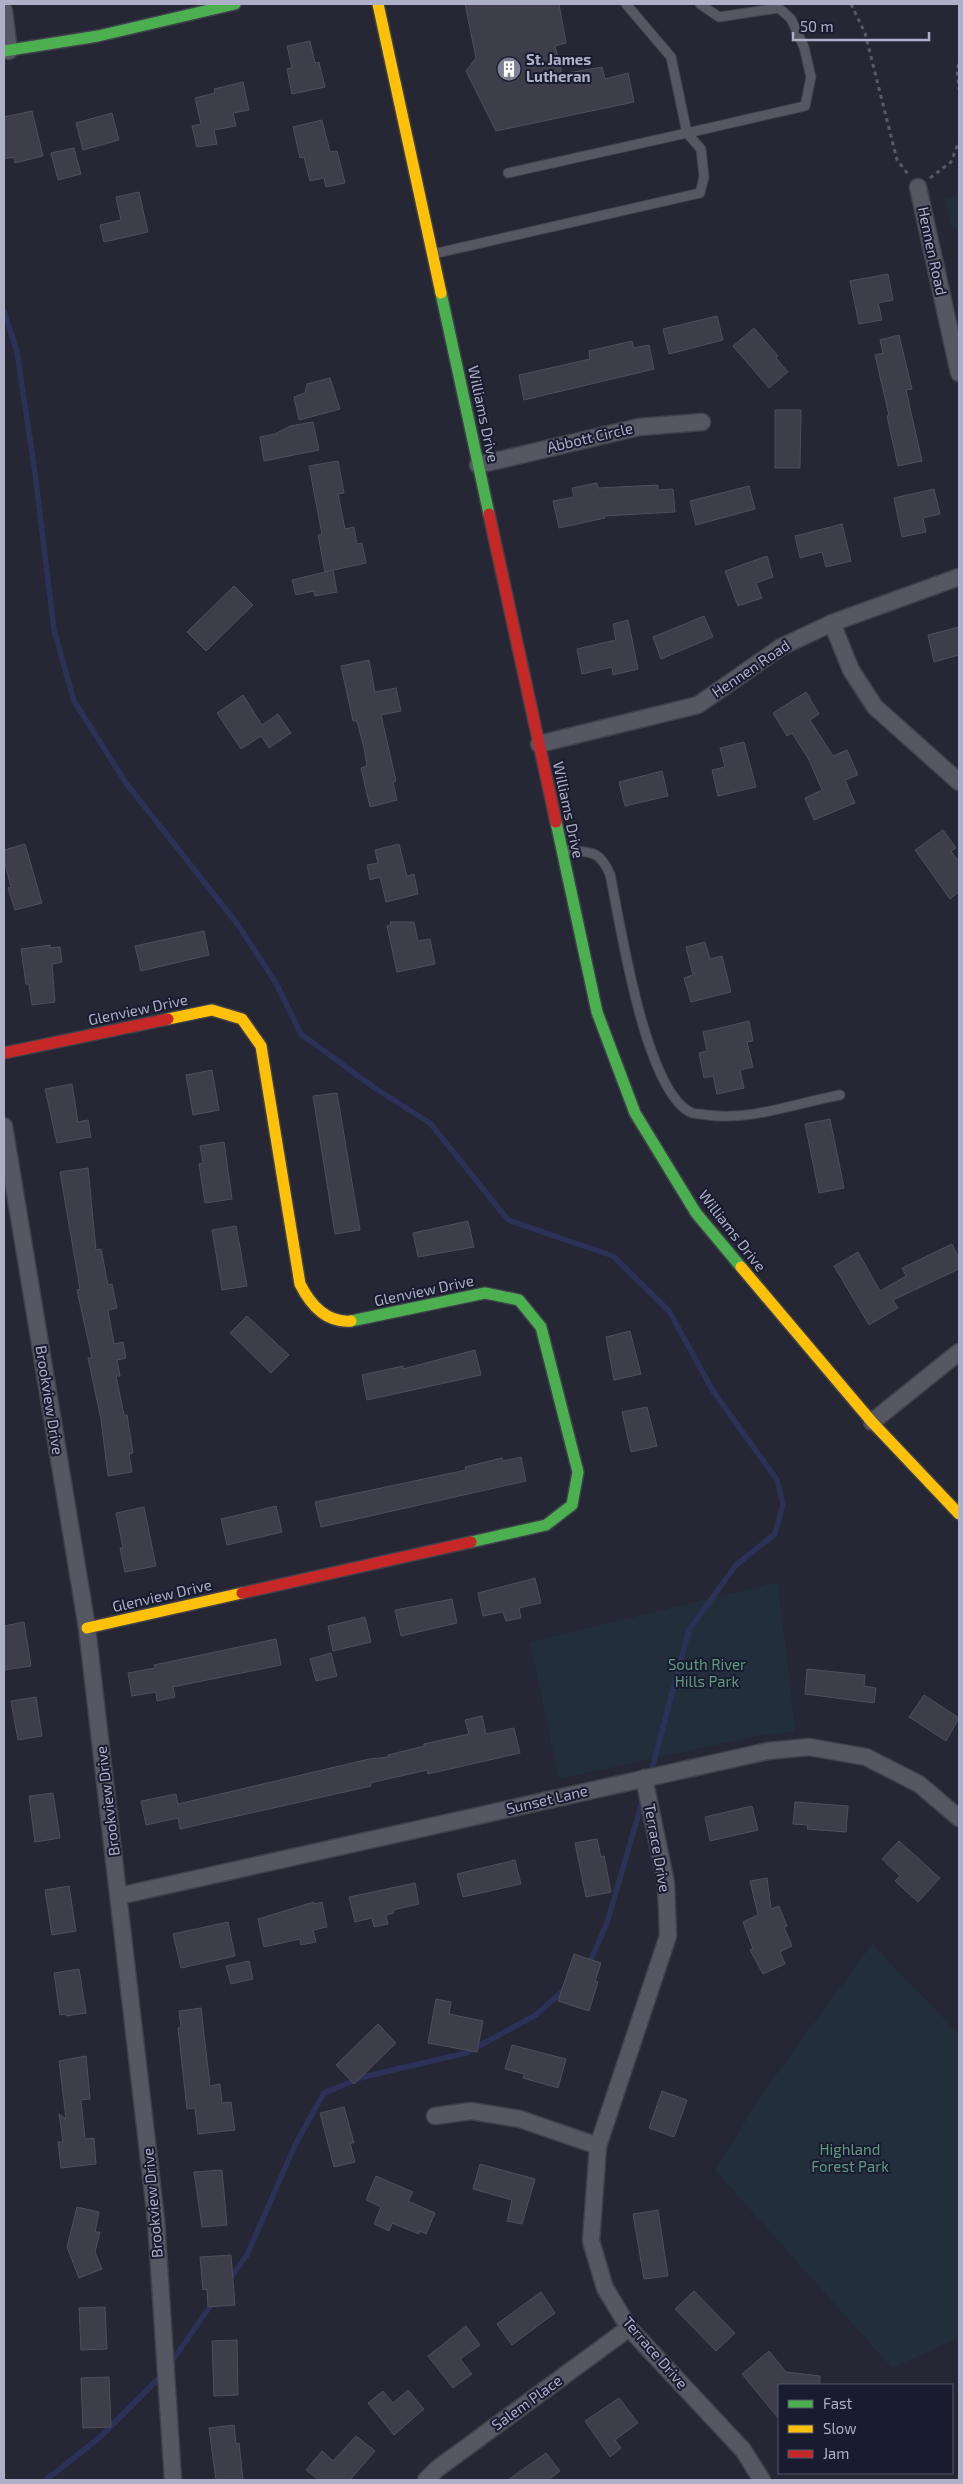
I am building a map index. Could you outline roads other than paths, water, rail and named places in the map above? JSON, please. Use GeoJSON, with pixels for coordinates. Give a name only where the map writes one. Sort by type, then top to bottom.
{"type":"FeatureCollection","features":[{"type":"Feature","properties":{"kind":"street"},"geometry":{"type":"LineString","coordinates":[[4,11],[7,51],[98,36],[187,9],[235,4]]}},
{"type":"Feature","properties":{"kind":"street","name":"Williams Drive"},"geometry":{"type":"LineString","coordinates":[[378,4],[597,1012],[635,1113],[696,1214],[872,1422],[959,1514]]}},
{"type":"Feature","properties":{"kind":"street","name":"Hennen Road"},"geometry":{"type":"LineString","coordinates":[[918,187],[959,373]]}},
{"type":"Feature","properties":{"kind":"street","name":"Abbott Circle"},"geometry":{"type":"LineString","coordinates":[[478,464],[639,427],[702,422]]}},
{"type":"Feature","properties":{"kind":"street","name":"Hennen Road"},"geometry":{"type":"LineString","coordinates":[[539,744],[698,705],[781,647],[832,624],[959,577]]}},
{"type":"Feature","properties":{"kind":"street"},"geometry":{"type":"LineString","coordinates":[[832,624],[851,670],[876,707],[959,782]]}},
{"type":"Feature","properties":{"kind":"street","name":"Glenview Drive"},"geometry":{"type":"LineString","coordinates":[[4,1053],[212,1010],[242,1018],[261,1046],[300,1284],[309,1304],[326,1317],[348,1322],[485,1293],[519,1300],[541,1327],[578,1472],[572,1505],[546,1525],[87,1628]]}},
{"type":"Feature","properties":{"kind":"street","name":"Brookview Drive"},"geometry":{"type":"LineString","coordinates":[[4,1126],[87,1628],[156,2220],[173,2480]]}},
{"type":"Feature","properties":{"kind":"street"},"geometry":{"type":"LineString","coordinates":[[872,1422],[959,1352]]}},
{"type":"Feature","properties":{"kind":"street","name":"Sunset Lane"},"geometry":{"type":"LineString","coordinates":[[119,1896],[768,1751],[809,1747],[866,1757],[919,1784],[959,1818]]}},
{"type":"Feature","properties":{"kind":"street","name":"Terrace Drive"},"geometry":{"type":"LineString","coordinates":[[644,1778],[666,1883],[668,1936],[598,2146],[591,2241],[605,2288],[629,2328],[744,2450],[762,2480]]}},
{"type":"Feature","properties":{"kind":"street"},"geometry":{"type":"LineString","coordinates":[[435,2116],[471,2112],[520,2119],[598,2146]]}},
{"type":"Feature","properties":{"kind":"street","name":"Salem Place"},"geometry":{"type":"LineString","coordinates":[[426,2480],[437,2469],[629,2328]]}},
{"type":"Feature","properties":{"kind":"lane"},"geometry":{"type":"LineString","coordinates":[[433,254],[700,193],[704,177],[701,149],[687,133],[671,57],[626,4]]}},
{"type":"Feature","properties":{"kind":"lane"},"geometry":{"type":"LineString","coordinates":[[508,173],[805,106],[811,78],[804,47],[791,19],[779,8],[720,17],[700,4]]}},
{"type":"Feature","properties":{"kind":"lane"},"geometry":{"type":"LineString","coordinates":[[562,849],[597,854],[604,861],[610,874],[642,1028],[660,1073],[679,1102],[691,1113],[726,1118],[752,1115],[840,1095]]}},
{"type":"Feature","properties":{"kind":"waterway"},"geometry":{"type":"LineString","coordinates":[[4,311],[17,352],[35,473],[54,630],[74,701],[126,783],[238,925],[276,983],[301,1034],[376,1089],[430,1123],[508,1220],[613,1256],[669,1311],[713,1391],[777,1480],[783,1504],[775,1534],[736,1565],[689,1630],[650,1776]]}},
{"type":"Feature","properties":{"kind":"waterway"},"geometry":{"type":"LineString","coordinates":[[588,1966],[607,1923],[643,1799]]}},
{"type":"Feature","properties":{"kind":"waterway"},"geometry":{"type":"LineString","coordinates":[[229,2280],[247,2255],[296,2143],[324,2093],[363,2077],[466,2053],[536,2015],[566,1988]]}},
{"type":"Feature","properties":{"kind":"waterway"},"geometry":{"type":"LineString","coordinates":[[170,2364],[213,2302]]}},
{"type":"Feature","properties":{"kind":"waterway"},"geometry":{"type":"LineString","coordinates":[[46,2480],[100,2437],[163,2374]]}},
{"type":"Feature","properties":{"kind":"place","name":"St. James Lutheran"},"geometry":{"type":"Point","coordinates":[509,69]}},
{"type":"Feature","properties":{"kind":"park label","name":"South River Hills Park"},"geometry":{"type":"Point","coordinates":[707,1674]}},
{"type":"Feature","properties":{"kind":"park label","name":"Highland Forest Park"},"geometry":{"type":"Point","coordinates":[850,2158]}}]}
